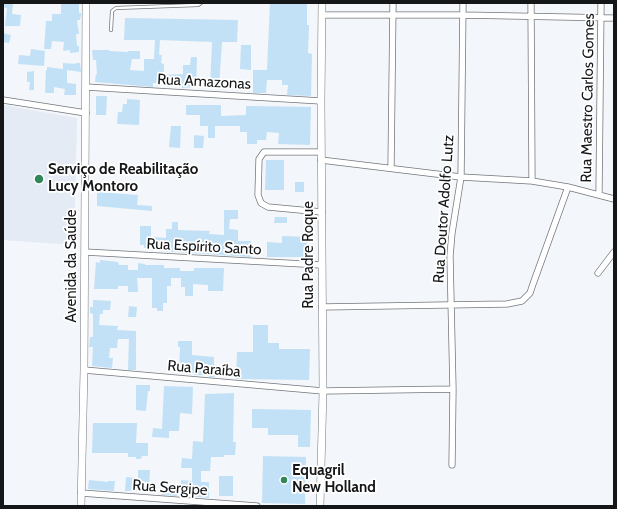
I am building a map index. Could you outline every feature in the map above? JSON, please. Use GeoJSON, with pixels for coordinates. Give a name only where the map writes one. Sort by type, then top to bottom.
{"type":"FeatureCollection","features":[{"type":"Feature","properties":{"kind":"street","name":"Avenida da Saúde"},"geometry":{"type":"LineString","coordinates":[[81,506],[84,370],[86,3]]}},
{"type":"Feature","properties":{"kind":"street","name":"Rua Padre Roque"},"geometry":{"type":"LineString","coordinates":[[320,506],[322,390],[322,3]]}},
{"type":"Feature","properties":{"kind":"street"},"geometry":{"type":"LineString","coordinates":[[391,168],[393,3]]}},
{"type":"Feature","properties":{"kind":"street","name":"Rua Doutor Adolfo Lutz"},"geometry":{"type":"LineString","coordinates":[[452,465],[453,389],[450,256],[461,177],[463,3]]}},
{"type":"Feature","properties":{"kind":"street"},"geometry":{"type":"LineString","coordinates":[[532,3],[532,180]]}},
{"type":"Feature","properties":{"kind":"street","name":"Rua Maestro Carlos Gomes"},"geometry":{"type":"LineString","coordinates":[[599,194],[601,3]]}},
{"type":"Feature","properties":{"kind":"street"},"geometry":{"type":"LineString","coordinates":[[322,15],[462,15],[614,18]]}},
{"type":"Feature","properties":{"kind":"street","name":"Rua Amazonas"},"geometry":{"type":"LineString","coordinates":[[86,87],[321,101]]}},
{"type":"Feature","properties":{"kind":"street"},"geometry":{"type":"LineString","coordinates":[[3,100],[86,113]]}},
{"type":"Feature","properties":{"kind":"street"},"geometry":{"type":"LineString","coordinates":[[321,152],[269,151],[262,153],[259,159],[258,195],[261,203],[268,207],[322,212]]}},
{"type":"Feature","properties":{"kind":"street"},"geometry":{"type":"LineString","coordinates":[[321,160],[461,177],[532,180],[599,194],[614,199]]}},
{"type":"Feature","properties":{"kind":"street"},"geometry":{"type":"LineString","coordinates":[[322,306],[516,303],[526,299],[530,293],[568,187]]}},
{"type":"Feature","properties":{"kind":"street","name":"Rua Espírito Santo"},"geometry":{"type":"LineString","coordinates":[[85,252],[321,265]]}},
{"type":"Feature","properties":{"kind":"street"},"geometry":{"type":"LineString","coordinates":[[598,273],[614,252]]}},
{"type":"Feature","properties":{"kind":"street","name":"Rua Paraíba"},"geometry":{"type":"LineString","coordinates":[[84,370],[322,390],[453,389]]}},
{"type":"Feature","properties":{"kind":"street","name":"Rua Sergipe"},"geometry":{"type":"LineString","coordinates":[[81,493],[257,506]]}},
{"type":"Feature","properties":{"kind":"lane"},"geometry":{"type":"LineString","coordinates":[[111,30],[112,12],[116,8],[198,5],[201,3]]}},
{"type":"Feature","properties":{"kind":"shaded area","name":"Serviço de Reabilitação Lucy Montoro"},"geometry":{"type":"Polygon","coordinates":[[[3,105],[77,118],[74,245],[3,240],[3,105]]]}},
{"type":"Feature","properties":{"kind":"building"},"geometry":{"type":"Polygon","coordinates":[[[3,3],[13,3],[12,14],[21,15],[20,26],[5,26],[7,8],[3,7],[3,3]]]}},
{"type":"Feature","properties":{"kind":"building"},"geometry":{"type":"Polygon","coordinates":[[[61,3],[79,3],[79,13],[81,13],[81,15],[80,20],[77,20],[79,34],[76,34],[79,52],[70,53],[70,50],[63,51],[64,42],[52,41],[51,49],[44,49],[46,21],[52,21],[52,14],[61,14],[61,3]]]}},
{"type":"Feature","properties":{"kind":"building"},"geometry":{"type":"Polygon","coordinates":[[[270,3],[307,3],[307,25],[309,25],[308,53],[312,54],[311,96],[287,95],[288,85],[282,85],[282,80],[267,80],[266,93],[253,93],[253,70],[267,70],[270,3]]]}},
{"type":"Feature","properties":{"kind":"building"},"geometry":{"type":"Polygon","coordinates":[[[125,18],[238,20],[237,42],[222,42],[219,88],[210,88],[212,42],[160,40],[159,55],[162,55],[161,63],[164,64],[164,75],[183,74],[183,65],[190,65],[191,57],[197,57],[196,87],[182,88],[182,85],[174,84],[174,81],[153,83],[153,87],[95,82],[97,74],[96,60],[93,60],[92,50],[128,52],[140,51],[140,59],[132,59],[130,70],[144,71],[144,59],[154,59],[155,40],[124,40],[125,18]]]}},
{"type":"Feature","properties":{"kind":"building"},"geometry":{"type":"Polygon","coordinates":[[[3,33],[11,35],[9,43],[3,42],[3,33]]]}},
{"type":"Feature","properties":{"kind":"building"},"geometry":{"type":"Polygon","coordinates":[[[241,45],[251,45],[251,70],[240,69],[241,45]]]}},
{"type":"Feature","properties":{"kind":"building"},"geometry":{"type":"Polygon","coordinates":[[[31,49],[45,51],[44,66],[18,64],[19,55],[30,56],[31,49]]]}},
{"type":"Feature","properties":{"kind":"building"},"geometry":{"type":"Polygon","coordinates":[[[63,63],[80,63],[81,72],[67,70],[67,83],[76,84],[76,95],[64,95],[65,89],[54,87],[54,93],[45,93],[47,67],[63,69],[63,63]]]}},
{"type":"Feature","properties":{"kind":"building"},"geometry":{"type":"Polygon","coordinates":[[[34,71],[34,90],[29,90],[30,82],[27,82],[27,72],[34,71]]]}},
{"type":"Feature","properties":{"kind":"building"},"geometry":{"type":"Polygon","coordinates":[[[96,96],[107,96],[106,115],[96,115],[96,96]]]}},
{"type":"Feature","properties":{"kind":"building"},"geometry":{"type":"Polygon","coordinates":[[[127,99],[140,100],[139,125],[117,124],[118,112],[122,112],[123,104],[127,104],[127,99]]]}},
{"type":"Feature","properties":{"kind":"building"},"geometry":{"type":"Polygon","coordinates":[[[186,105],[221,105],[221,116],[246,115],[246,106],[311,107],[310,145],[278,144],[279,133],[267,132],[266,140],[257,140],[257,144],[247,144],[247,132],[240,132],[240,126],[215,126],[215,138],[208,138],[208,126],[200,126],[200,115],[186,115],[186,105]]]}},
{"type":"Feature","properties":{"kind":"building"},"geometry":{"type":"Polygon","coordinates":[[[171,126],[181,126],[180,148],[169,147],[171,126]]]}},
{"type":"Feature","properties":{"kind":"building"},"geometry":{"type":"Polygon","coordinates":[[[194,135],[204,136],[203,148],[194,148],[194,135]]]}},
{"type":"Feature","properties":{"kind":"building"},"geometry":{"type":"Polygon","coordinates":[[[266,160],[284,160],[284,190],[265,190],[266,160]]]}},
{"type":"Feature","properties":{"kind":"building"},"geometry":{"type":"Polygon","coordinates":[[[295,182],[304,182],[304,192],[295,192],[295,182]]]}},
{"type":"Feature","properties":{"kind":"building"},"geometry":{"type":"Polygon","coordinates":[[[97,192],[138,195],[137,205],[152,206],[152,211],[97,206],[97,192]]]}},
{"type":"Feature","properties":{"kind":"building"},"geometry":{"type":"Polygon","coordinates":[[[224,210],[238,210],[238,219],[230,219],[229,229],[238,230],[238,241],[251,241],[251,257],[159,251],[159,248],[144,248],[144,245],[140,245],[140,226],[151,226],[151,237],[166,238],[166,229],[172,229],[172,222],[178,222],[178,230],[210,231],[209,234],[224,235],[224,210]]]}},
{"type":"Feature","properties":{"kind":"building"},"geometry":{"type":"Polygon","coordinates":[[[275,217],[287,217],[287,223],[274,223],[275,217]]]}},
{"type":"Feature","properties":{"kind":"building"},"geometry":{"type":"Polygon","coordinates":[[[282,236],[307,237],[307,257],[267,257],[267,242],[282,243],[282,236]]]}},
{"type":"Feature","properties":{"kind":"building"},"geometry":{"type":"Polygon","coordinates":[[[100,260],[118,262],[119,265],[128,265],[128,270],[138,270],[138,263],[145,265],[164,265],[164,268],[180,268],[180,271],[194,271],[194,268],[224,268],[223,291],[208,291],[208,285],[193,284],[193,296],[185,296],[185,287],[181,287],[181,278],[171,278],[171,286],[167,286],[167,303],[163,303],[163,311],[157,311],[157,308],[152,308],[152,278],[137,278],[138,292],[128,292],[128,286],[118,286],[118,289],[94,289],[96,262],[100,263],[100,260]]]}},
{"type":"Feature","properties":{"kind":"building"},"geometry":{"type":"Polygon","coordinates":[[[93,300],[111,301],[110,310],[103,310],[103,314],[100,314],[99,325],[118,326],[117,330],[136,331],[136,370],[128,370],[129,339],[118,339],[117,348],[110,348],[109,358],[113,358],[112,368],[92,366],[93,347],[89,346],[90,337],[93,337],[93,314],[90,313],[90,307],[93,307],[93,300]]]}},
{"type":"Feature","properties":{"kind":"building"},"geometry":{"type":"Polygon","coordinates":[[[129,306],[137,307],[136,317],[128,317],[129,306]]]}},
{"type":"Feature","properties":{"kind":"building"},"geometry":{"type":"Polygon","coordinates":[[[253,325],[268,325],[268,343],[279,343],[279,349],[310,349],[309,380],[236,379],[237,352],[253,352],[253,325]]]}},
{"type":"Feature","properties":{"kind":"building"},"geometry":{"type":"Polygon","coordinates":[[[178,341],[192,341],[192,355],[214,357],[214,367],[216,367],[215,377],[209,377],[209,375],[194,375],[194,373],[179,373],[180,347],[178,347],[178,341]]]}},
{"type":"Feature","properties":{"kind":"building"},"geometry":{"type":"Polygon","coordinates":[[[136,385],[150,385],[146,411],[136,410],[136,385]]]}},
{"type":"Feature","properties":{"kind":"building"},"geometry":{"type":"Polygon","coordinates":[[[164,386],[193,387],[192,414],[180,413],[179,431],[169,431],[169,438],[152,437],[153,428],[162,429],[164,386]]]}},
{"type":"Feature","properties":{"kind":"building"},"geometry":{"type":"Polygon","coordinates":[[[234,393],[233,442],[236,442],[235,455],[211,457],[210,471],[201,471],[201,482],[209,482],[209,498],[180,495],[181,480],[192,481],[192,468],[181,468],[182,458],[192,459],[193,441],[203,442],[205,394],[234,393]]]}},
{"type":"Feature","properties":{"kind":"building"},"geometry":{"type":"Polygon","coordinates":[[[252,409],[311,410],[310,447],[298,447],[298,435],[268,435],[268,428],[252,428],[252,409]]]}},
{"type":"Feature","properties":{"kind":"building"},"geometry":{"type":"Polygon","coordinates":[[[93,423],[137,423],[136,443],[148,443],[148,456],[142,456],[141,459],[136,459],[136,457],[128,457],[128,453],[92,453],[93,423]]]}},
{"type":"Feature","properties":{"kind":"building","name":"Equagril New Holland"},"geometry":{"type":"Polygon","coordinates":[[[263,456],[306,457],[305,504],[262,503],[263,456]]]}},
{"type":"Feature","properties":{"kind":"building"},"geometry":{"type":"Polygon","coordinates":[[[138,470],[150,470],[149,490],[125,491],[126,477],[138,478],[138,470]]]}},
{"type":"Feature","properties":{"kind":"building"},"geometry":{"type":"Polygon","coordinates":[[[219,476],[233,476],[233,496],[219,496],[219,476]]]}},
{"type":"Feature","properties":{"kind":"building"},"geometry":{"type":"Polygon","coordinates":[[[89,480],[108,482],[115,481],[114,491],[88,489],[89,480]]]}},
{"type":"Feature","properties":{"kind":"building"},"geometry":{"type":"Polygon","coordinates":[[[161,491],[177,491],[177,496],[161,495],[161,491]]]}},
{"type":"Feature","properties":{"kind":"place","name":"Serviço de Reabilitação Lucy Montoro"},"geometry":{"type":"Point","coordinates":[39,179]}},
{"type":"Feature","properties":{"kind":"place","name":"Equagril New Holland"},"geometry":{"type":"Point","coordinates":[284,480]}}]}
